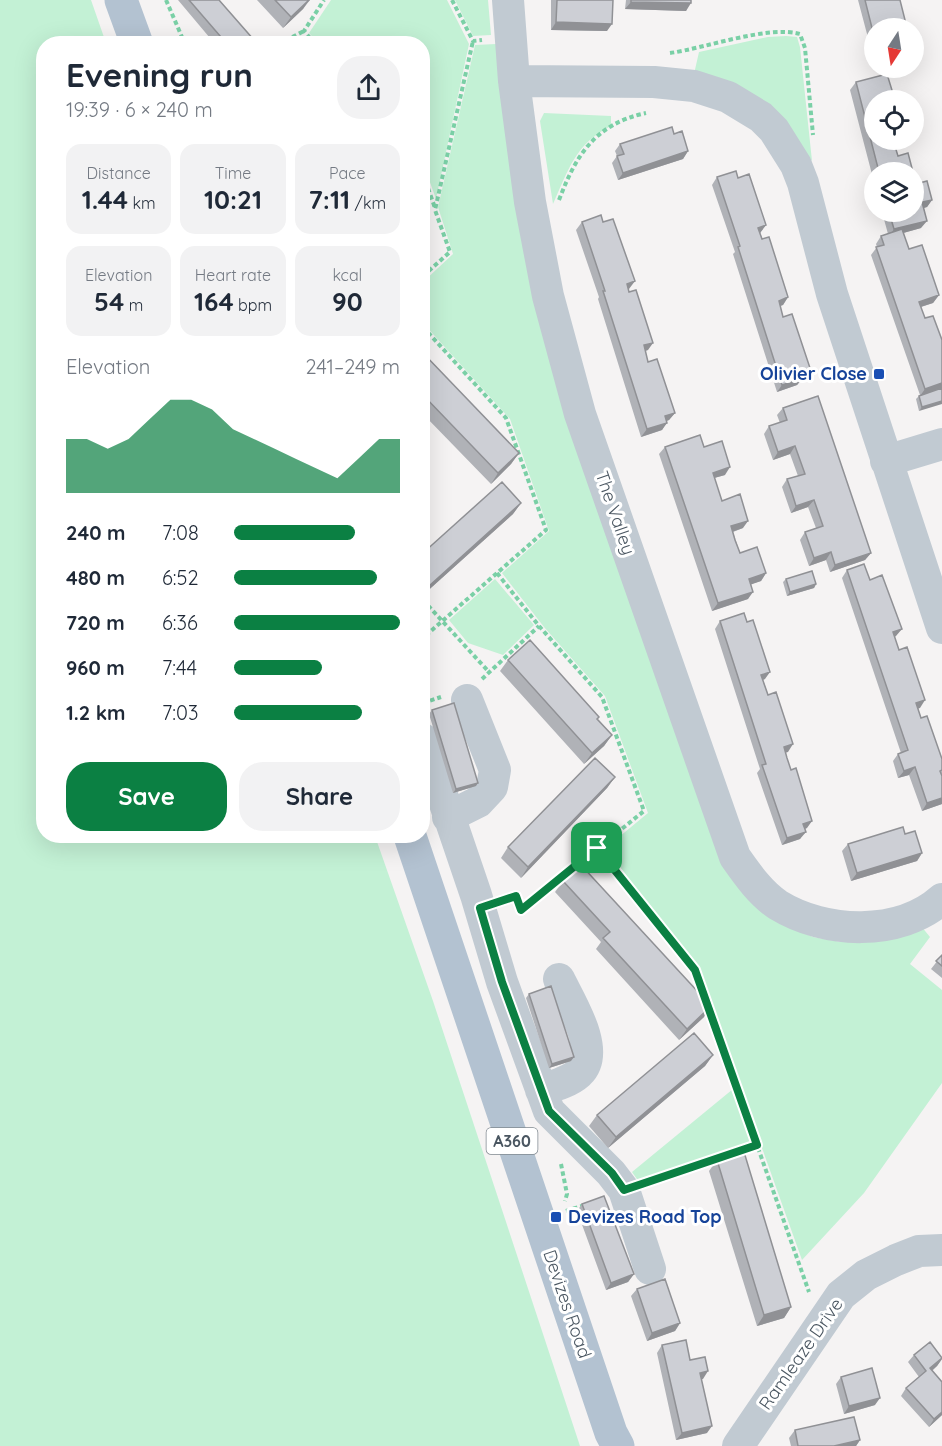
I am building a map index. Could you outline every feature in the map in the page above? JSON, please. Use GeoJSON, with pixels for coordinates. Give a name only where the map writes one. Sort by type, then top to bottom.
{"type":"FeatureCollection","features":[{"type":"Feature","properties":{"kind":"main road"},"geometry":{"type":"LineString","coordinates":[[121,0],[134,36]]}},
{"type":"Feature","properties":{"kind":"main road","name":"Devizes Road"},"geometry":{"type":"LineString","coordinates":[[412,843],[611,1433],[618,1446]]}},
{"type":"Feature","properties":{"kind":"street","name":"The Valley"},"geometry":{"type":"LineString","coordinates":[[508,0],[514,81],[532,212],[548,296],[580,414],[735,857],[754,883],[777,904],[808,919],[840,926],[872,926],[906,919],[934,906],[942,899]]}},
{"type":"Feature","properties":{"kind":"street"},"geometry":{"type":"LineString","coordinates":[[514,81],[654,82],[694,86],[728,97],[761,117],[774,130],[796,165],[803,183],[832,294],[942,628]]}},
{"type":"Feature","properties":{"kind":"street"},"geometry":{"type":"LineString","coordinates":[[886,461],[942,444]]}},
{"type":"Feature","properties":{"kind":"street"},"geometry":{"type":"LineString","coordinates":[[448,817],[478,802],[492,787],[495,770],[461,694]]}},
{"type":"Feature","properties":{"kind":"street"},"geometry":{"type":"LineString","coordinates":[[430,761],[549,1111],[612,1173],[624,1190],[650,1269]]}},
{"type":"Feature","properties":{"kind":"street"},"geometry":{"type":"LineString","coordinates":[[450,956],[492,947]]}},
{"type":"Feature","properties":{"kind":"street"},"geometry":{"type":"LineString","coordinates":[[541,1090],[567,1081],[580,1072],[588,1059],[587,1041],[559,979]]}},
{"type":"Feature","properties":{"kind":"street","name":"Ramleaze Drive"},"geometry":{"type":"LineString","coordinates":[[738,1446],[841,1295],[866,1275],[896,1260],[919,1251],[942,1250]]}},
{"type":"Feature","properties":{"kind":"path"},"geometry":{"type":"LineString","coordinates":[[166,0],[182,36]]}},
{"type":"Feature","properties":{"kind":"path"},"geometry":{"type":"LineString","coordinates":[[296,36],[304,32],[324,0]]}},
{"type":"Feature","properties":{"kind":"path"},"geometry":{"type":"LineString","coordinates":[[435,210],[473,41],[452,0]]}},
{"type":"Feature","properties":{"kind":"path"},"geometry":{"type":"LineString","coordinates":[[661,54],[774,32],[789,31],[800,34],[805,48],[814,140]]}},
{"type":"Feature","properties":{"kind":"path"},"geometry":{"type":"LineString","coordinates":[[304,32],[308,36]]}},
{"type":"Feature","properties":{"kind":"path"},"geometry":{"type":"LineString","coordinates":[[473,41],[510,38]]}},
{"type":"Feature","properties":{"kind":"path"},"geometry":{"type":"LineString","coordinates":[[532,212],[557,207],[568,175],[581,152],[598,135],[623,121],[644,113],[654,112]]}},
{"type":"Feature","properties":{"kind":"path"},"geometry":{"type":"LineString","coordinates":[[430,195],[450,252],[430,270]]}},
{"type":"Feature","properties":{"kind":"path"},"geometry":{"type":"LineString","coordinates":[[430,335],[506,418],[546,530],[430,632]]}},
{"type":"Feature","properties":{"kind":"path"},"geometry":{"type":"LineString","coordinates":[[480,908],[516,896],[521,910],[644,811],[602,697],[539,626],[497,573]]}},
{"type":"Feature","properties":{"kind":"path"},"geometry":{"type":"LineString","coordinates":[[430,608],[489,672]]}},
{"type":"Feature","properties":{"kind":"path"},"geometry":{"type":"LineString","coordinates":[[430,701],[461,694],[489,672],[539,626]]}},
{"type":"Feature","properties":{"kind":"path"},"geometry":{"type":"LineString","coordinates":[[597,848],[695,970],[812,1301]]}},
{"type":"Feature","properties":{"kind":"path"},"geometry":{"type":"LineString","coordinates":[[624,1190],[757,1145]]}},
{"type":"Feature","properties":{"kind":"green space"},"geometry":{"type":"Polygon","coordinates":[[[0,0],[91,0],[104,36],[36,36],[36,843],[377,843],[433,1001],[580,1446],[0,1446],[0,0]]]}},
{"type":"Feature","properties":{"kind":"green space"},"geometry":{"type":"Polygon","coordinates":[[[331,0],[447,0],[469,44],[436,199],[430,182],[430,36],[312,36],[309,33],[331,0]]]}},
{"type":"Feature","properties":{"kind":"green space"},"geometry":{"type":"Polygon","coordinates":[[[455,0],[488,0],[491,35],[473,36],[455,0]]]}},
{"type":"Feature","properties":{"kind":"green space"},"geometry":{"type":"Polygon","coordinates":[[[768,37],[797,37],[800,47],[812,161],[784,123],[694,74],[699,52],[768,37]]]}},
{"type":"Feature","properties":{"kind":"green space"},"geometry":{"type":"Polygon","coordinates":[[[496,44],[520,210],[718,848],[790,927],[813,937],[841,942],[868,942],[921,926],[930,937],[910,964],[942,990],[942,1083],[864,1193],[802,1260],[698,969],[602,851],[648,813],[605,696],[544,627],[502,573],[549,531],[510,419],[430,331],[430,275],[453,254],[438,207],[475,45],[496,44]]]}},
{"type":"Feature","properties":{"kind":"green space"},"geometry":{"type":"Polygon","coordinates":[[[544,113],[611,116],[611,126],[589,141],[574,159],[553,204],[540,121],[544,113]]]}},
{"type":"Feature","properties":{"kind":"green space"},"geometry":{"type":"Polygon","coordinates":[[[495,579],[534,625],[503,655],[468,643],[449,620],[495,579]]]}},
{"type":"Feature","properties":{"kind":"green space"},"geometry":{"type":"Polygon","coordinates":[[[733,1089],[753,1143],[639,1182],[632,1172],[733,1089]]]}},
{"type":"Feature","properties":{"kind":"building"},"geometry":{"type":"Polygon","coordinates":[[[189,0],[219,0],[250,36],[220,36],[189,0]]]}},
{"type":"Feature","properties":{"kind":"building"},"geometry":{"type":"Polygon","coordinates":[[[275,0],[309,0],[291,17],[275,0]]]}},
{"type":"Feature","properties":{"kind":"building"},"geometry":{"type":"Polygon","coordinates":[[[557,0],[613,0],[612,24],[556,22],[557,0]]]}},
{"type":"Feature","properties":{"kind":"building"},"geometry":{"type":"Polygon","coordinates":[[[631,0],[691,0],[691,3],[631,2],[631,0]]]}},
{"type":"Feature","properties":{"kind":"building"},"geometry":{"type":"Polygon","coordinates":[[[865,0],[900,0],[904,18],[870,18],[865,0]]]}},
{"type":"Feature","properties":{"kind":"building"},"geometry":{"type":"Polygon","coordinates":[[[872,78],[888,78],[892,90],[864,90],[864,113],[856,82],[872,78]]]}},
{"type":"Feature","properties":{"kind":"building"},"geometry":{"type":"Polygon","coordinates":[[[672,127],[674,134],[682,131],[688,151],[623,173],[617,156],[624,154],[620,144],[672,127]]]}},
{"type":"Feature","properties":{"kind":"building"},"geometry":{"type":"Polygon","coordinates":[[[873,150],[896,150],[898,156],[908,153],[910,162],[876,162],[873,150]]]}},
{"type":"Feature","properties":{"kind":"building"},"geometry":{"type":"Polygon","coordinates":[[[736,171],[738,178],[749,174],[766,225],[758,228],[762,239],[769,237],[788,297],[779,301],[783,317],[792,314],[810,368],[800,371],[803,378],[782,385],[717,177],[736,171]]]}},
{"type":"Feature","properties":{"kind":"building"},"geometry":{"type":"Polygon","coordinates":[[[927,181],[932,200],[924,202],[924,182],[927,181]]]}},
{"type":"Feature","properties":{"kind":"building"},"geometry":{"type":"Polygon","coordinates":[[[601,215],[603,222],[613,219],[635,281],[627,284],[629,292],[636,290],[653,343],[644,345],[648,362],[657,359],[675,413],[665,416],[667,423],[647,429],[582,222],[601,215]]]}},
{"type":"Feature","properties":{"kind":"building"},"geometry":{"type":"Polygon","coordinates":[[[892,222],[923,222],[894,229],[892,222]]]}},
{"type":"Feature","properties":{"kind":"building"},"geometry":{"type":"Polygon","coordinates":[[[902,229],[909,249],[922,245],[939,295],[919,302],[925,318],[933,316],[942,340],[942,383],[925,389],[876,247],[884,245],[881,236],[902,229]]]}},
{"type":"Feature","properties":{"kind":"building"},"geometry":{"type":"Polygon","coordinates":[[[430,360],[519,453],[498,473],[430,402],[430,360]]]}},
{"type":"Feature","properties":{"kind":"building"},"geometry":{"type":"Polygon","coordinates":[[[942,388],[942,401],[922,407],[919,396],[942,388]]]}},
{"type":"Feature","properties":{"kind":"building"},"geometry":{"type":"Polygon","coordinates":[[[818,396],[871,553],[835,565],[831,552],[814,558],[805,532],[823,526],[814,500],[796,506],[787,479],[805,474],[795,446],[778,452],[769,426],[787,420],[783,408],[818,396]]]}},
{"type":"Feature","properties":{"kind":"building"},"geometry":{"type":"Polygon","coordinates":[[[700,435],[704,447],[722,441],[730,467],[713,473],[722,501],[740,494],[748,521],[731,526],[735,540],[740,553],[757,547],[766,573],[749,579],[753,592],[718,603],[665,447],[700,435]]]}},
{"type":"Feature","properties":{"kind":"building"},"geometry":{"type":"Polygon","coordinates":[[[502,482],[521,503],[430,585],[430,547],[502,482]]]}},
{"type":"Feature","properties":{"kind":"building"},"geometry":{"type":"Polygon","coordinates":[[[864,564],[870,580],[882,575],[902,629],[893,632],[899,650],[907,647],[925,700],[916,703],[921,718],[927,716],[942,759],[942,770],[940,771],[942,798],[927,803],[915,767],[904,771],[898,754],[908,750],[847,570],[864,564]]]}},
{"type":"Feature","properties":{"kind":"building"},"geometry":{"type":"Polygon","coordinates":[[[812,571],[816,584],[790,592],[786,579],[812,571]]]}},
{"type":"Feature","properties":{"kind":"building"},"geometry":{"type":"Polygon","coordinates":[[[744,613],[747,622],[753,620],[770,672],[761,675],[768,695],[776,692],[793,744],[784,747],[787,758],[791,770],[796,768],[812,821],[803,824],[806,832],[787,838],[762,765],[766,764],[720,621],[744,613]]]}},
{"type":"Feature","properties":{"kind":"building"},"geometry":{"type":"Polygon","coordinates":[[[530,640],[599,717],[597,719],[612,735],[592,753],[508,660],[530,640]]]}},
{"type":"Feature","properties":{"kind":"building"},"geometry":{"type":"Polygon","coordinates":[[[454,703],[478,783],[456,789],[432,710],[454,703]]]}},
{"type":"Feature","properties":{"kind":"building"},"geometry":{"type":"Polygon","coordinates":[[[595,758],[615,777],[528,867],[508,847],[595,758]]]}},
{"type":"Feature","properties":{"kind":"building"},"geometry":{"type":"Polygon","coordinates":[[[903,827],[905,834],[915,831],[922,853],[857,873],[848,844],[903,827]]]}},
{"type":"Feature","properties":{"kind":"building"},"geometry":{"type":"Polygon","coordinates":[[[581,865],[711,1006],[687,1029],[603,938],[610,932],[563,881],[581,865]]]}},
{"type":"Feature","properties":{"kind":"building"},"geometry":{"type":"Polygon","coordinates":[[[942,955],[942,966],[936,961],[942,955]]]}},
{"type":"Feature","properties":{"kind":"building"},"geometry":{"type":"Polygon","coordinates":[[[551,986],[574,1057],[552,1064],[529,994],[551,986]]]}},
{"type":"Feature","properties":{"kind":"building"},"geometry":{"type":"Polygon","coordinates":[[[694,1033],[713,1055],[616,1137],[597,1115],[694,1033]]]}},
{"type":"Feature","properties":{"kind":"building"},"geometry":{"type":"Polygon","coordinates":[[[744,1152],[791,1307],[764,1315],[717,1160],[744,1152]]]}},
{"type":"Feature","properties":{"kind":"building"},"geometry":{"type":"Polygon","coordinates":[[[604,1196],[634,1274],[611,1283],[582,1204],[604,1196]]]}},
{"type":"Feature","properties":{"kind":"building"},"geometry":{"type":"Polygon","coordinates":[[[665,1279],[680,1323],[652,1333],[637,1289],[665,1279]]]}},
{"type":"Feature","properties":{"kind":"building"},"geometry":{"type":"Polygon","coordinates":[[[686,1340],[690,1360],[705,1357],[708,1371],[700,1373],[712,1426],[682,1433],[662,1345],[686,1340]]]}},
{"type":"Feature","properties":{"kind":"building"},"geometry":{"type":"Polygon","coordinates":[[[930,1342],[942,1358],[930,1368],[942,1382],[942,1412],[934,1419],[906,1388],[926,1371],[914,1355],[930,1342]]]}},
{"type":"Feature","properties":{"kind":"building"},"geometry":{"type":"Polygon","coordinates":[[[872,1368],[880,1398],[849,1406],[841,1377],[872,1368]]]}},
{"type":"Feature","properties":{"kind":"building"},"geometry":{"type":"Polygon","coordinates":[[[854,1417],[860,1440],[834,1446],[798,1446],[795,1430],[854,1417]]]}},
{"type":"Feature","properties":{"kind":"place","name":"Olivier Close"},"geometry":{"type":"Point","coordinates":[879,374]}},
{"type":"Feature","properties":{"kind":"place","name":"Devizes Road Top"},"geometry":{"type":"Point","coordinates":[556,1217]}},
{"type":"Feature","properties":{"kind":"route"},"geometry":{"type":"LineString","coordinates":[[597,848],[695,970],[757,1145],[624,1190],[612,1173],[549,1111],[502,982],[480,908],[516,896],[521,910],[597,848]]}}]}
